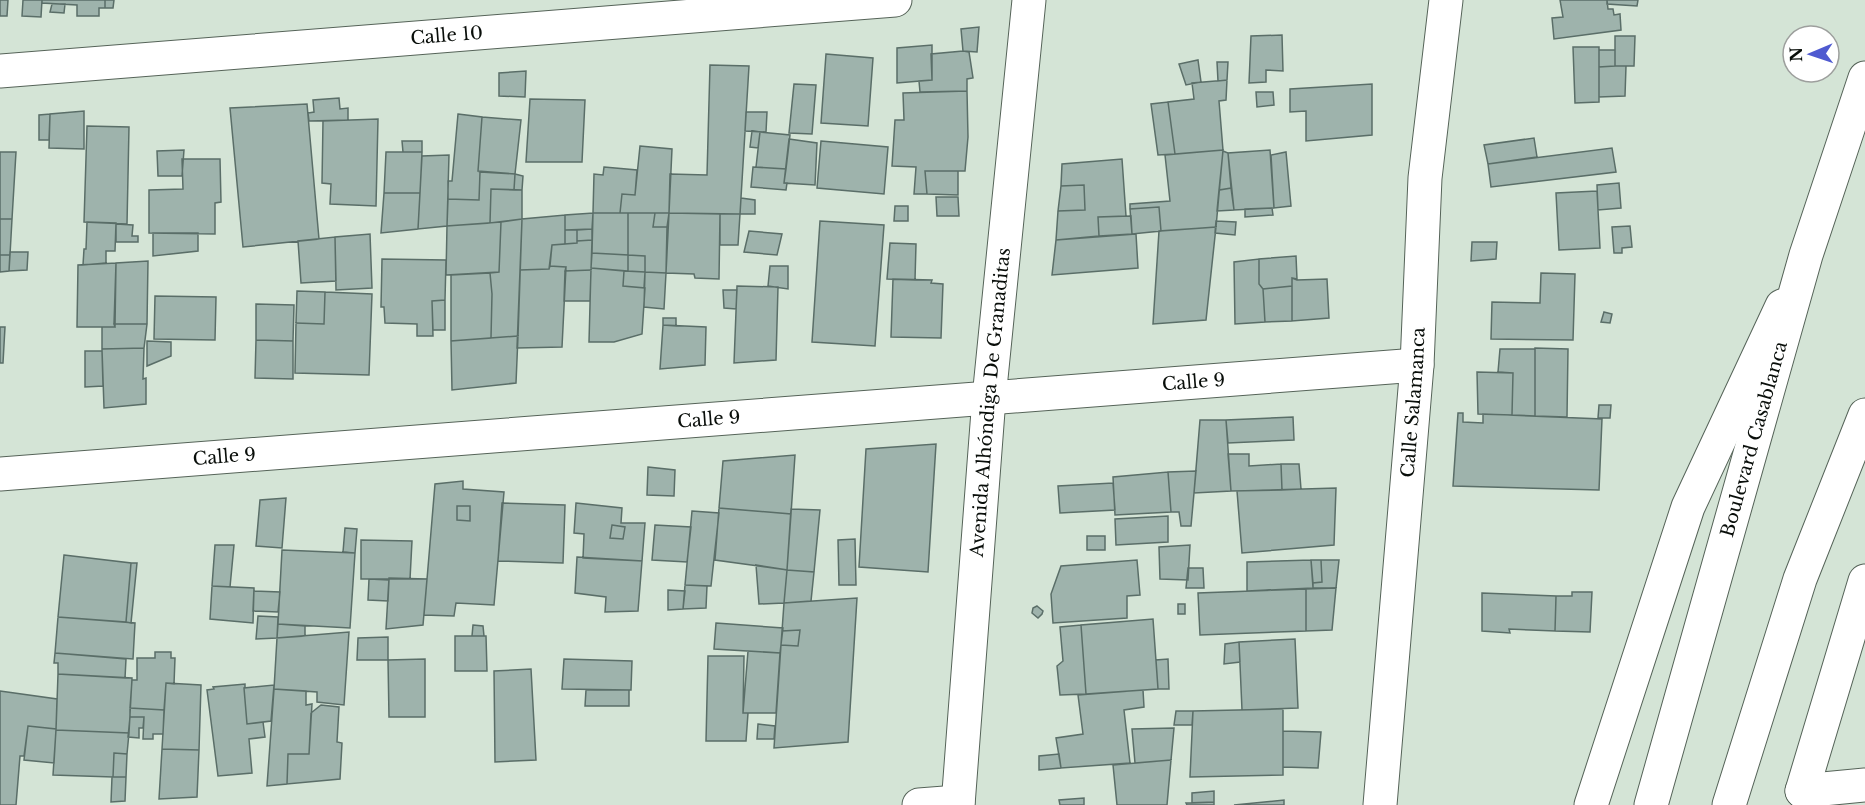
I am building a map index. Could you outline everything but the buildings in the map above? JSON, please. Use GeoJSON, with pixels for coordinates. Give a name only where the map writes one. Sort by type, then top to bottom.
{"type":"FeatureCollection","features":[{"type":"Feature","properties":{"kind":"street","name":"Calle 10"},"geometry":{"type":"LineString","coordinates":[[0,71],[895,0]]}},
{"type":"Feature","properties":{"kind":"street","name":"Avenida Alhóndiga De Granaditas"},"geometry":{"type":"LineString","coordinates":[[958,804],[989,398],[1029,0]]}},
{"type":"Feature","properties":{"kind":"street","name":"Calle Salamanca"},"geometry":{"type":"LineString","coordinates":[[1380,805],[1417,365],[1425,178],[1446,0]]}},
{"type":"Feature","properties":{"kind":"street","name":"Boulevard Casablanca"},"geometry":{"type":"LineString","coordinates":[[1651,805],[1806,255],[1865,78]]}},
{"type":"Feature","properties":{"kind":"street"},"geometry":{"type":"LineString","coordinates":[[1591,805],[1688,507],[1806,255]]}},
{"type":"Feature","properties":{"kind":"street","name":"Calle 9"},"geometry":{"type":"LineString","coordinates":[[0,474],[1417,365]]}},
{"type":"Feature","properties":{"kind":"street"},"geometry":{"type":"LineString","coordinates":[[1729,805],[1800,579],[1865,415]]}},
{"type":"Feature","properties":{"kind":"street"},"geometry":{"type":"LineString","coordinates":[[1865,581],[1800,798],[1865,785]]}},
{"type":"Feature","properties":{"kind":"street"},"geometry":{"type":"LineString","coordinates":[[918,805],[958,804]]}}]}
